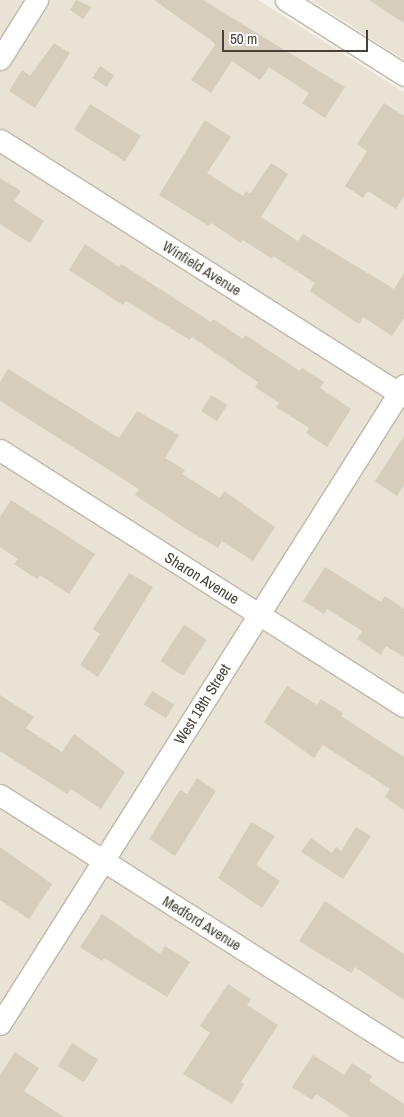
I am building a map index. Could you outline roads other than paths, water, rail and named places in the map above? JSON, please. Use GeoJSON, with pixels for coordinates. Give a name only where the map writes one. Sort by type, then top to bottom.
{"type":"FeatureCollection","features":[{"type":"Feature","properties":{"kind":"street"},"geometry":{"type":"LineString","coordinates":[[0,59],[37,0]]}},
{"type":"Feature","properties":{"kind":"street"},"geometry":{"type":"LineString","coordinates":[[286,0],[404,75]]}},
{"type":"Feature","properties":{"kind":"street","name":"Winfield Avenue"},"geometry":{"type":"LineString","coordinates":[[0,140],[402,391]]}},
{"type":"Feature","properties":{"kind":"street","name":"West 18th Street"},"geometry":{"type":"LineString","coordinates":[[0,1024],[402,391]]}},
{"type":"Feature","properties":{"kind":"street","name":"Sharon Avenue"},"geometry":{"type":"LineString","coordinates":[[0,450],[404,706]]}},
{"type":"Feature","properties":{"kind":"street","name":"Medford Avenue"},"geometry":{"type":"LineString","coordinates":[[0,795],[404,1051]]}}]}
